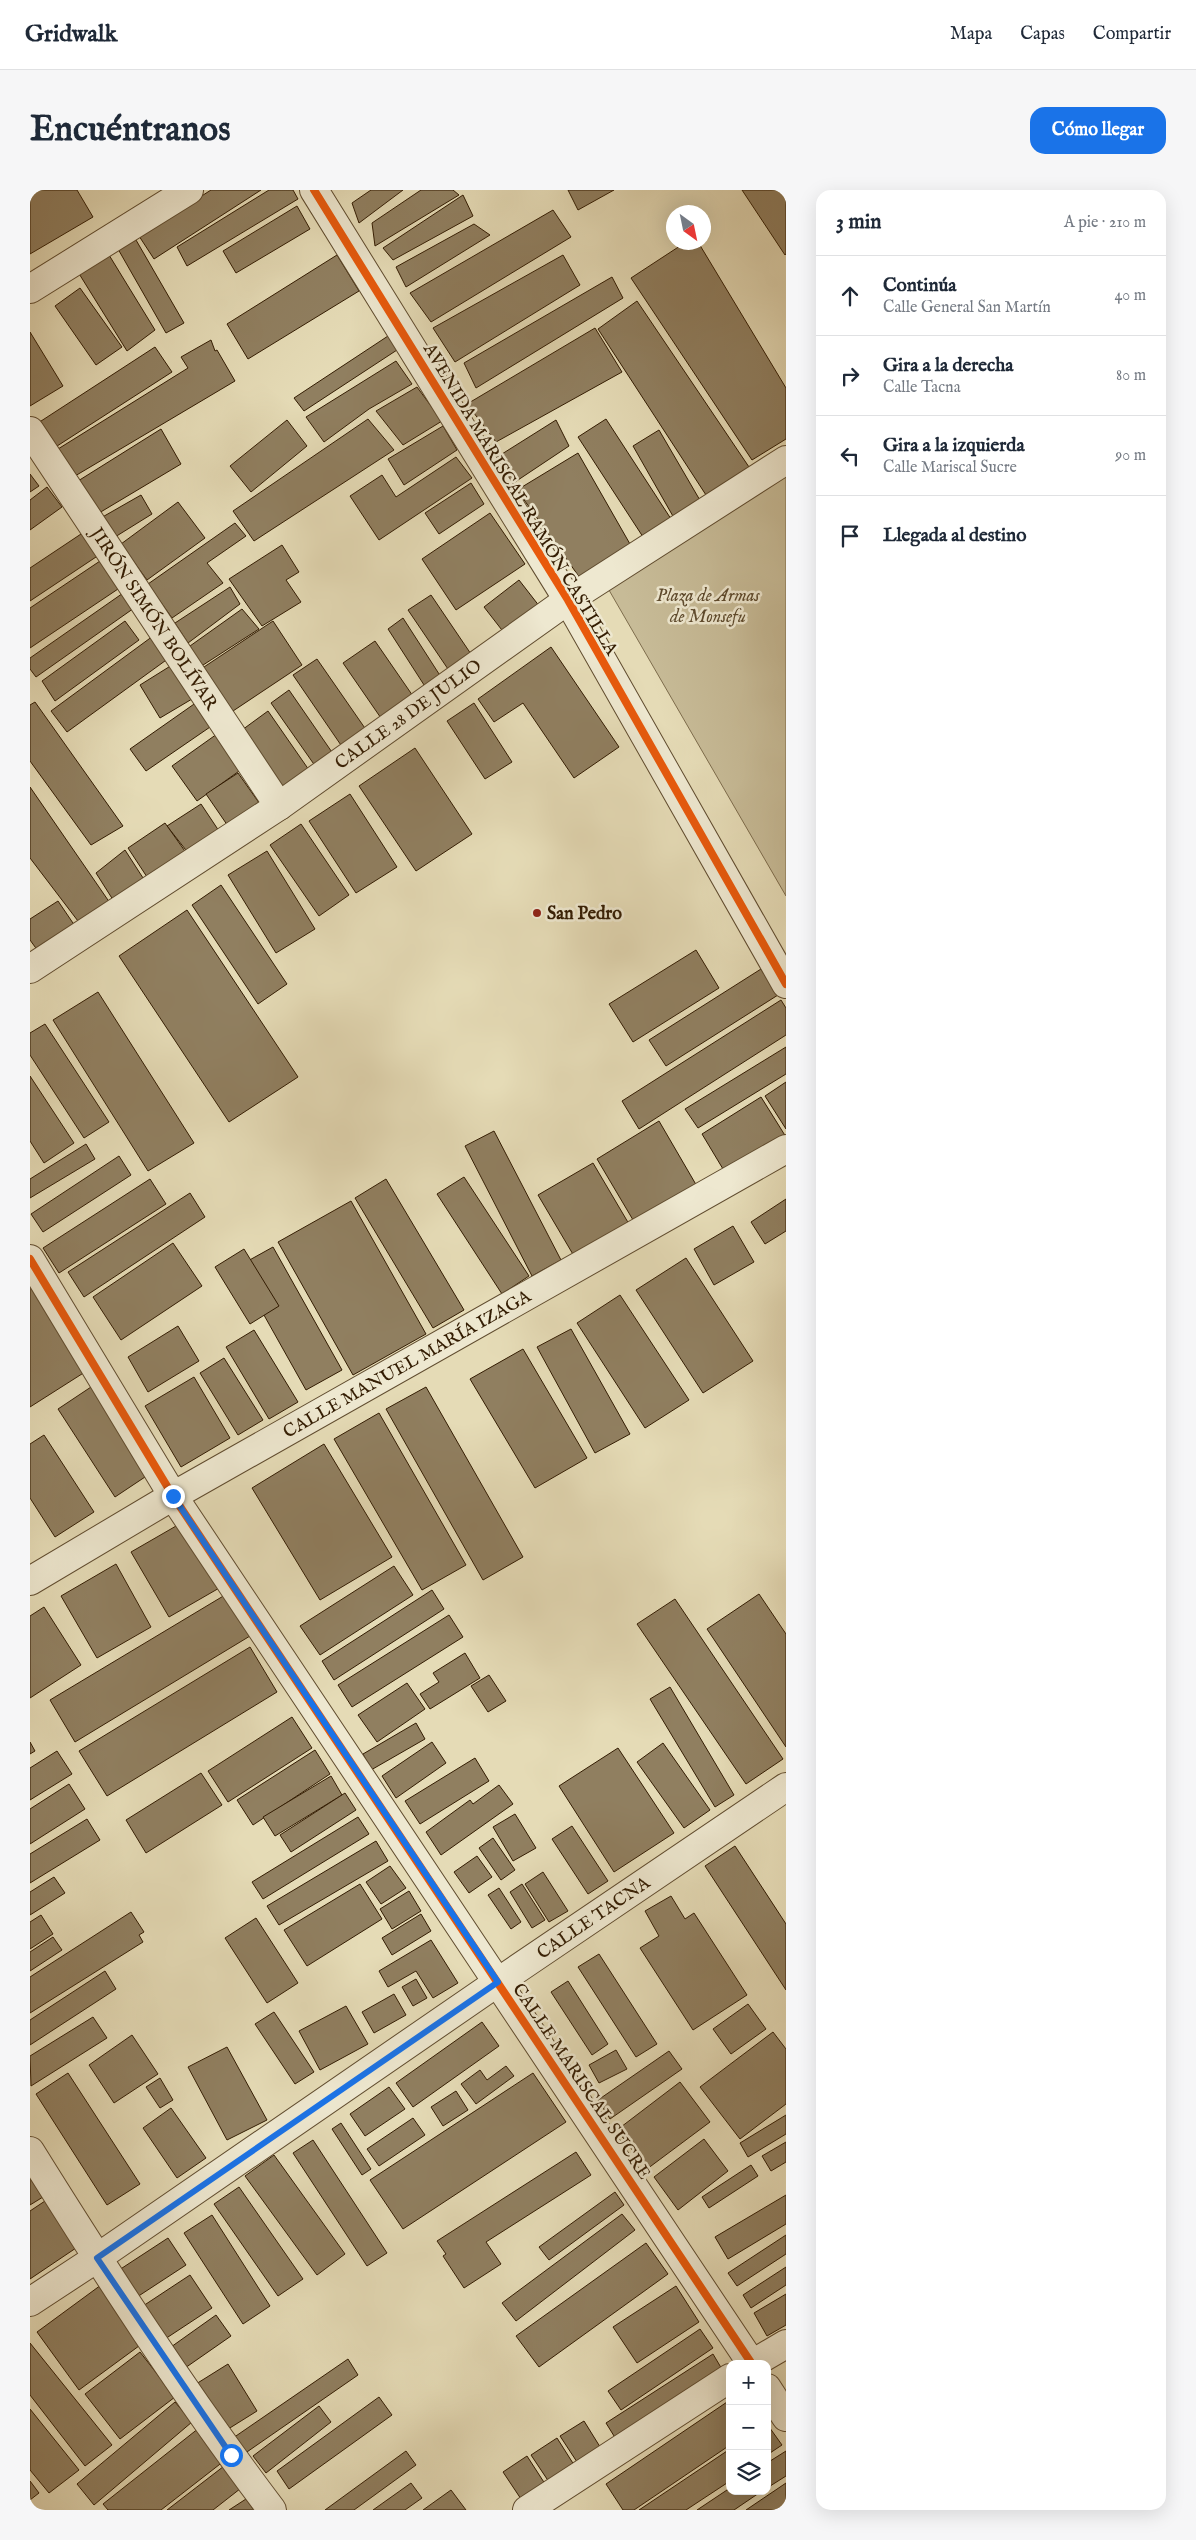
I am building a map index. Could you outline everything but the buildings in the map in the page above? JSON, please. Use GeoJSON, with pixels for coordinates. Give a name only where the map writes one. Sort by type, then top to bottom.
{"type":"FeatureCollection","features":[{"type":"Feature","properties":{"kind":"street"},"geometry":{"type":"LineString","coordinates":[[30,289],[190,190]]}},
{"type":"Feature","properties":{"kind":"street","name":"AVENIDA MARISCAL RAMÓN CASTILLA"},"geometry":{"type":"LineString","coordinates":[[314,190],[568,600],[786,984]]}},
{"type":"Feature","properties":{"kind":"street","name":"JIRÓN SIMÓN BOLÍVAR"},"geometry":{"type":"LineString","coordinates":[[30,431],[279,806]]}},
{"type":"Feature","properties":{"kind":"street","name":"CALLE 28 DE JULIO"},"geometry":{"type":"LineString","coordinates":[[30,969],[279,806],[568,600],[786,460]]}},
{"type":"Feature","properties":{"kind":"street","name":"CALLE MANUEL MARÍA IZAGA"},"geometry":{"type":"LineString","coordinates":[[30,1581],[173,1496],[786,1149]]}},
{"type":"Feature","properties":{"kind":"street","name":"CALLE MARISCAL SUCRE"},"geometry":{"type":"LineString","coordinates":[[30,1259],[173,1496],[749,2360]]}},
{"type":"Feature","properties":{"kind":"street","name":"CALLE TACNA"},"geometry":{"type":"LineString","coordinates":[[30,2302],[786,1787]]}},
{"type":"Feature","properties":{"kind":"street"},"geometry":{"type":"LineString","coordinates":[[30,2151],[97,2258],[231,2455],[272,2510]]}},
{"type":"Feature","properties":{"kind":"street"},"geometry":{"type":"LineString","coordinates":[[759,2360],[786,2344]]}},
{"type":"Feature","properties":{"kind":"street"},"geometry":{"type":"LineString","coordinates":[[527,2510],[726,2381]]}},
{"type":"Feature","properties":{"kind":"street"},"geometry":{"type":"LineString","coordinates":[[771,2394],[786,2417]]}},
{"type":"Feature","properties":{"kind":"green space","name":"Plaza de Armas de Monsefu"},"geometry":{"type":"Polygon","coordinates":[[[786,464],[786,896],[602,578],[786,464]]]}},
{"type":"Feature","properties":{"kind":"cycle path"},"geometry":{"type":"LineString","coordinates":[[314,190],[568,600],[786,984]]}},
{"type":"Feature","properties":{"kind":"cycle path"},"geometry":{"type":"LineString","coordinates":[[30,1259],[173,1496],[749,2360]]}},
{"type":"Feature","properties":{"kind":"place","name":"San Pedro"},"geometry":{"type":"Point","coordinates":[537,913]}},
{"type":"Feature","properties":{"kind":"route"},"geometry":{"type":"LineString","coordinates":[[173,1496],[498,1982],[97,2258],[231,2455]]}}]}
